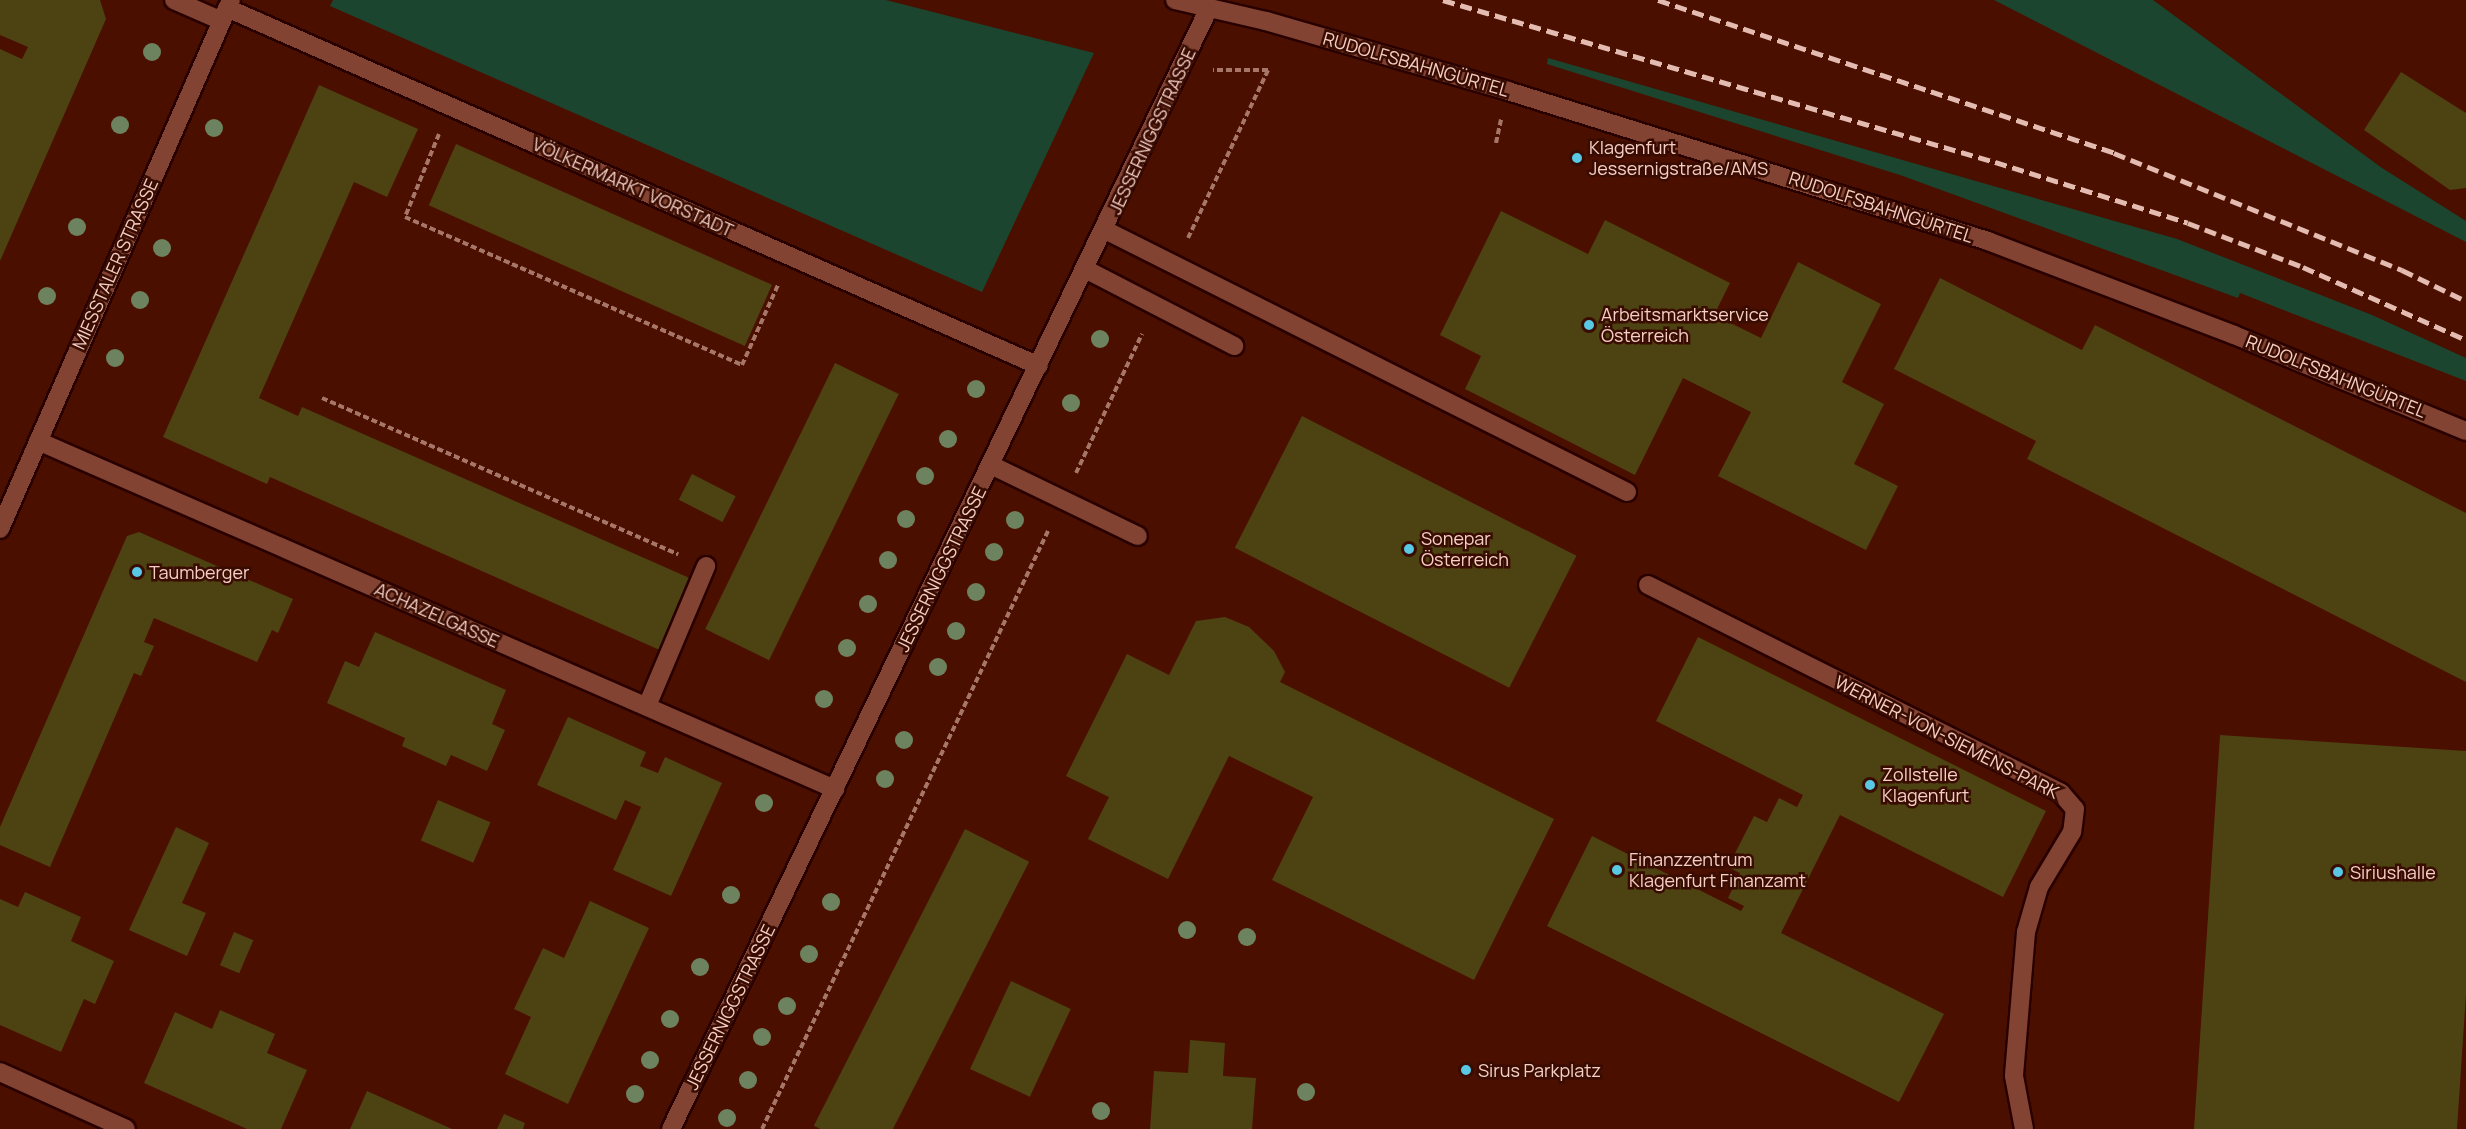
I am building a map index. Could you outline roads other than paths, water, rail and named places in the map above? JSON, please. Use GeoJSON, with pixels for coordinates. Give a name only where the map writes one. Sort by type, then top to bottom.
{"type":"FeatureCollection","features":[{"type":"Feature","properties":{"kind":"street","name":"VÖLKERMARKT VORSTADT"},"geometry":{"type":"LineString","coordinates":[[174,0],[226,9],[1039,366]]}},
{"type":"Feature","properties":{"kind":"street","name":"RUDOLFSBAHNGÜRTEL"},"geometry":{"type":"LineString","coordinates":[[1175,0],[1266,21],[1530,98],[1988,241],[2234,335],[2466,430]]}},
{"type":"Feature","properties":{"kind":"street","name":"JESSERNIGGSTRASSE"},"geometry":{"type":"LineString","coordinates":[[671,1129],[1105,230],[1209,8]]}},
{"type":"Feature","properties":{"kind":"street","name":"MIESSTALER STRASSE"},"geometry":{"type":"LineString","coordinates":[[0,529],[226,9]]}},
{"type":"Feature","properties":{"kind":"street"},"geometry":{"type":"LineString","coordinates":[[1105,230],[1627,492]]}},
{"type":"Feature","properties":{"kind":"street"},"geometry":{"type":"LineString","coordinates":[[1086,269],[1234,346]]}},
{"type":"Feature","properties":{"kind":"street","name":"ACHAZELGASSE"},"geometry":{"type":"LineString","coordinates":[[38,441],[835,789]]}},
{"type":"Feature","properties":{"kind":"street"},"geometry":{"type":"LineString","coordinates":[[991,465],[1138,536]]}},
{"type":"Feature","properties":{"kind":"street"},"geometry":{"type":"LineString","coordinates":[[647,706],[706,566]]}},
{"type":"Feature","properties":{"kind":"street","name":"WERNER-VON-SIEMENS-PARK"},"geometry":{"type":"LineString","coordinates":[[1648,585],[2061,793],[2075,809],[2072,832],[2039,887],[2026,932],[2014,1076],[2024,1129]]}},
{"type":"Feature","properties":{"kind":"street"},"geometry":{"type":"LineString","coordinates":[[0,1072],[126,1129]]}},
{"type":"Feature","properties":{"kind":"railway"},"geometry":{"type":"LineString","coordinates":[[1443,0],[1995,162],[2188,223],[2303,267],[2466,340]]}},
{"type":"Feature","properties":{"kind":"railway"},"geometry":{"type":"LineString","coordinates":[[1658,0],[2114,153],[2402,270],[2466,301]]}},
{"type":"Feature","properties":{"kind":"place","name":"Klagenfurt Jessernigstraße/AMS"},"geometry":{"type":"Point","coordinates":[1577,158]}},
{"type":"Feature","properties":{"kind":"place","name":"Arbeitsmarktservice Österreich"},"geometry":{"type":"Point","coordinates":[1589,325]}},
{"type":"Feature","properties":{"kind":"place","name":"Sonepar Österreich"},"geometry":{"type":"Point","coordinates":[1409,549]}},
{"type":"Feature","properties":{"kind":"place","name":"Taumberger"},"geometry":{"type":"Point","coordinates":[137,572]}},
{"type":"Feature","properties":{"kind":"place","name":"Zollstelle Klagenfurt"},"geometry":{"type":"Point","coordinates":[1870,785]}},
{"type":"Feature","properties":{"kind":"place","name":"Finanzzentrum Klagenfurt Finanzamt"},"geometry":{"type":"Point","coordinates":[1617,870]}},
{"type":"Feature","properties":{"kind":"place","name":"Siriushalle"},"geometry":{"type":"Point","coordinates":[2338,872]}},
{"type":"Feature","properties":{"kind":"place","name":"Sirus Parkplatz"},"geometry":{"type":"Point","coordinates":[1466,1070]}}]}
